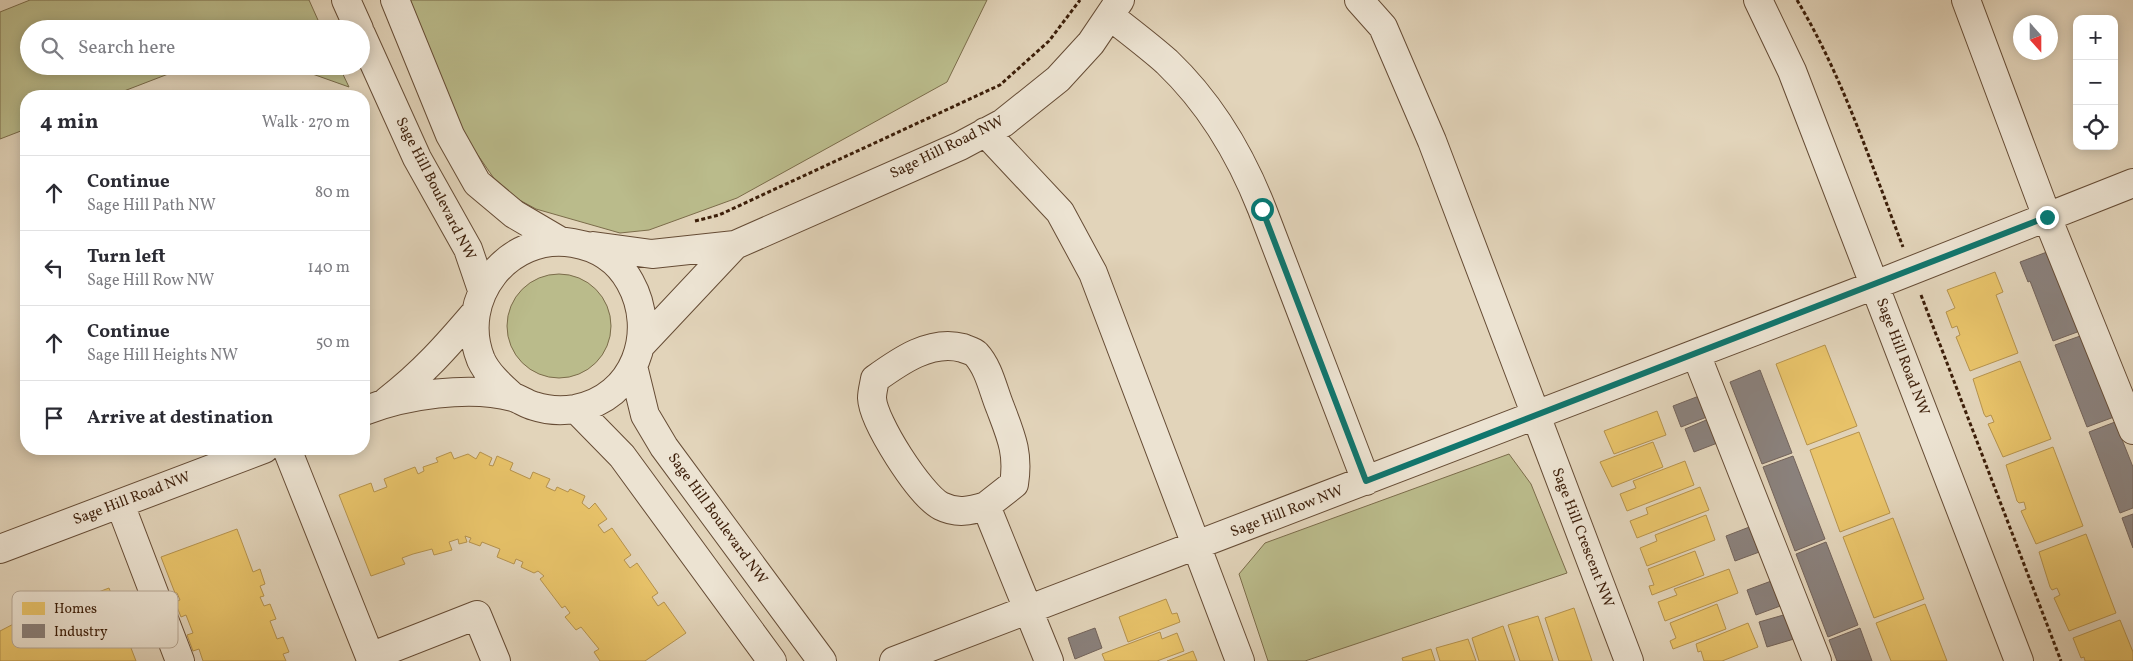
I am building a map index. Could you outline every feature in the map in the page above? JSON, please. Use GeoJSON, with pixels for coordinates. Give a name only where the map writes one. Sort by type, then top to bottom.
{"type":"FeatureCollection","features":[{"type":"Feature","properties":{"kind":"street"},"geometry":{"type":"LineString","coordinates":[[346,0],[355,20]]}},
{"type":"Feature","properties":{"kind":"street"},"geometry":{"type":"LineString","coordinates":[[395,0],[450,135],[477,183],[514,214],[573,243],[608,256],[630,281],[638,296],[644,320],[637,355],[620,384],[602,398],[576,409],[558,410],[534,407],[513,397],[495,381],[482,360],[475,337],[478,301]]}},
{"type":"Feature","properties":{"kind":"street","name":"Sage Hill Crescent NW"},"geometry":{"type":"LineString","coordinates":[[1358,0],[1383,28],[1432,141],[1628,661]]}},
{"type":"Feature","properties":{"kind":"street","name":"Sage Hill Road NW"},"geometry":{"type":"LineString","coordinates":[[1758,0],[1792,71],[2019,661]]}},
{"type":"Feature","properties":{"kind":"street"},"geometry":{"type":"LineString","coordinates":[[1966,0],[2047,217],[2133,430]]}},
{"type":"Feature","properties":{"kind":"street"},"geometry":{"type":"LineString","coordinates":[[1115,8],[1193,89],[1214,115],[1249,176],[1366,481]]}},
{"type":"Feature","properties":{"kind":"street","name":"Sage Hill Road NW"},"geometry":{"type":"LineString","coordinates":[[573,243],[652,254],[735,245],[960,146],[1003,122],[1058,79],[1091,43],[1115,8]]}},
{"type":"Feature","properties":{"kind":"street","name":"Sage Hill Boulevard NW"},"geometry":{"type":"LineString","coordinates":[[370,54],[417,158],[468,249],[478,301]]}},
{"type":"Feature","properties":{"kind":"street"},"geometry":{"type":"LineString","coordinates":[[984,132],[1060,212],[1092,273],[1198,546],[1240,661]]}},
{"type":"Feature","properties":{"kind":"street","name":"Sage Hill Row NW"},"geometry":{"type":"LineString","coordinates":[[894,661],[1912,271],[2133,183]]}},
{"type":"Feature","properties":{"kind":"street"},"geometry":{"type":"LineString","coordinates":[[374,407],[416,378],[434,360],[478,301],[496,270],[514,254],[536,244],[573,243]]}},
{"type":"Feature","properties":{"kind":"street","name":"Sage Hill Road NW"},"geometry":{"type":"LineString","coordinates":[[637,355],[735,245]]}},
{"type":"Feature","properties":{"kind":"street"},"geometry":{"type":"LineString","coordinates":[[954,346],[975,352],[984,364],[1015,446],[1017,466],[1014,484],[986,506],[965,513],[940,506],[910,473],[880,425],[872,399],[875,379],[927,348],[954,346]]}},
{"type":"Feature","properties":{"kind":"street"},"geometry":{"type":"LineString","coordinates":[[1696,354],[1817,661]]}},
{"type":"Feature","properties":{"kind":"street","name":"Sage Hill Boulevard NW"},"geometry":{"type":"LineString","coordinates":[[637,355],[645,415],[664,446],[822,661]]}},
{"type":"Feature","properties":{"kind":"street"},"geometry":{"type":"LineString","coordinates":[[374,407],[472,392],[513,397]]}},
{"type":"Feature","properties":{"kind":"street"},"geometry":{"type":"LineString","coordinates":[[576,409],[622,456],[772,661]]}},
{"type":"Feature","properties":{"kind":"street","name":"Sage Hill Road NW"},"geometry":{"type":"LineString","coordinates":[[0,550],[248,455]]}},
{"type":"Feature","properties":{"kind":"street"},"geometry":{"type":"LineString","coordinates":[[289,455],[370,657],[477,615],[496,661]]}},
{"type":"Feature","properties":{"kind":"street"},"geometry":{"type":"LineString","coordinates":[[120,504],[153,591]]}},
{"type":"Feature","properties":{"kind":"street"},"geometry":{"type":"LineString","coordinates":[[986,506],[1049,661]]}},
{"type":"Feature","properties":{"kind":"street"},"geometry":{"type":"LineString","coordinates":[[175,648],[180,661]]}},
{"type":"Feature","properties":{"kind":"path"},"geometry":{"type":"LineString","coordinates":[[681,250],[677,225],[719,215],[1000,85],[1049,41],[1080,0]]}},
{"type":"Feature","properties":{"kind":"path"},"geometry":{"type":"LineString","coordinates":[[1797,0],[1809,20],[1843,94],[2061,661]]}},
{"type":"Feature","properties":{"kind":"green space"},"geometry":{"type":"Polygon","coordinates":[[[30,0],[309,0],[318,20],[20,20],[20,75],[166,75],[127,90],[20,90],[20,131],[0,139],[0,12],[30,0]]]}},
{"type":"Feature","properties":{"kind":"green space"},"geometry":{"type":"Polygon","coordinates":[[[407,0],[987,0],[947,82],[737,198],[649,230],[620,233],[536,209],[514,197],[493,177],[464,135],[407,0]]]}},
{"type":"Feature","properties":{"kind":"green space"},"geometry":{"type":"Polygon","coordinates":[[[315,75],[343,75],[349,87],[315,75]]]}},
{"type":"Feature","properties":{"kind":"green space"},"geometry":{"type":"Polygon","coordinates":[[[559,274],[579,278],[596,289],[607,306],[611,326],[607,346],[596,363],[579,374],[559,378],[539,374],[522,363],[511,346],[507,326],[511,306],[522,289],[539,278],[559,274]]]}},
{"type":"Feature","properties":{"kind":"green space"},"geometry":{"type":"Polygon","coordinates":[[[1509,454],[1531,484],[1567,573],[1305,661],[1268,661],[1239,574],[1265,543],[1509,454]]]}},
{"type":"Feature","properties":{"kind":"building: Homes"},"geometry":{"type":"Polygon","coordinates":[[[1995,272],[2003,292],[1996,295],[2018,353],[1970,371],[1956,337],[1960,335],[1957,326],[1952,328],[1946,312],[1955,308],[1947,290],[1995,272]]]}},
{"type":"Feature","properties":{"kind":"building: Homes"},"geometry":{"type":"Polygon","coordinates":[[[1825,345],[1857,426],[1807,445],[1776,364],[1825,345]]]}},
{"type":"Feature","properties":{"kind":"building: Homes"},"geometry":{"type":"Polygon","coordinates":[[[2020,361],[2051,439],[2003,457],[1988,424],[1994,422],[1991,415],[1986,417],[1984,414],[1973,379],[2020,361]]]}},
{"type":"Feature","properties":{"kind":"building: Homes"},"geometry":{"type":"Polygon","coordinates":[[[1657,411],[1666,435],[1614,454],[1604,431],[1657,411]]]}},
{"type":"Feature","properties":{"kind":"building: Homes"},"geometry":{"type":"Polygon","coordinates":[[[1859,432],[1890,513],[1840,532],[1810,450],[1859,432]]]}},
{"type":"Feature","properties":{"kind":"building: Homes"},"geometry":{"type":"Polygon","coordinates":[[[1653,442],[1663,467],[1612,487],[1600,462],[1653,442]]]}},
{"type":"Feature","properties":{"kind":"building: Homes"},"geometry":{"type":"Polygon","coordinates":[[[2053,447],[2083,526],[2036,544],[2021,511],[2026,509],[2024,502],[2019,503],[2017,501],[2006,465],[2053,447]]]}},
{"type":"Feature","properties":{"kind":"building: Homes"},"geometry":{"type":"Polygon","coordinates":[[[451,452],[454,459],[468,454],[476,459],[480,452],[492,458],[489,465],[493,466],[497,456],[513,463],[510,470],[530,479],[533,472],[550,479],[546,487],[555,491],[557,487],[568,492],[570,489],[585,496],[582,503],[589,509],[595,503],[607,519],[598,525],[604,533],[612,528],[631,555],[624,560],[630,568],[637,563],[658,593],[652,597],[658,606],[664,602],[686,633],[645,661],[600,661],[594,652],[599,649],[581,627],[576,630],[565,617],[570,613],[565,606],[562,608],[540,579],[544,576],[538,571],[534,573],[521,567],[523,562],[516,559],[514,564],[497,557],[500,549],[482,542],[480,546],[469,542],[471,538],[465,536],[467,542],[459,544],[458,539],[449,542],[452,550],[434,555],[432,549],[413,554],[402,558],[405,564],[371,576],[339,495],[371,483],[374,492],[387,487],[384,479],[415,467],[418,474],[424,471],[423,467],[438,462],[436,458],[451,452]]]}},
{"type":"Feature","properties":{"kind":"building: Homes"},"geometry":{"type":"Polygon","coordinates":[[[1685,461],[1694,485],[1627,511],[1620,494],[1636,488],[1633,481],[1685,461]]]}},
{"type":"Feature","properties":{"kind":"building: Homes"},"geometry":{"type":"Polygon","coordinates":[[[1700,487],[1709,510],[1637,538],[1630,521],[1648,514],[1646,508],[1700,487]]]}},
{"type":"Feature","properties":{"kind":"building: Homes"},"geometry":{"type":"Polygon","coordinates":[[[1706,515],[1715,540],[1647,566],[1640,548],[1657,541],[1655,535],[1706,515]]]}},
{"type":"Feature","properties":{"kind":"building: Homes"},"geometry":{"type":"Polygon","coordinates":[[[1893,518],[1924,599],[1874,618],[1843,537],[1893,518]]]}},
{"type":"Feature","properties":{"kind":"building: Homes"},"geometry":{"type":"Polygon","coordinates":[[[237,529],[253,572],[260,569],[265,584],[260,586],[264,596],[260,597],[264,606],[270,604],[276,619],[270,621],[277,639],[283,637],[289,652],[283,654],[286,661],[203,661],[199,649],[193,651],[187,635],[193,633],[186,615],[181,617],[178,610],[178,601],[180,600],[178,591],[174,591],[161,557],[237,529]]]}},
{"type":"Feature","properties":{"kind":"building: Homes"},"geometry":{"type":"Polygon","coordinates":[[[2086,534],[2116,613],[2069,631],[2054,598],[2060,595],[2057,588],[2052,590],[2050,587],[2039,552],[2086,534]]]}},
{"type":"Feature","properties":{"kind":"building: Homes"},"geometry":{"type":"Polygon","coordinates":[[[1695,551],[1704,575],[1652,595],[1649,586],[1654,585],[1648,569],[1695,551]]]}},
{"type":"Feature","properties":{"kind":"building: Homes"},"geometry":{"type":"Polygon","coordinates":[[[1729,569],[1738,593],[1665,621],[1658,602],[1677,595],[1674,589],[1729,569]]]}},
{"type":"Feature","properties":{"kind":"building: Homes"},"geometry":{"type":"Polygon","coordinates":[[[1166,599],[1172,614],[1177,613],[1180,622],[1128,642],[1119,617],[1166,599]]]}},
{"type":"Feature","properties":{"kind":"building: Homes"},"geometry":{"type":"Polygon","coordinates":[[[1717,604],[1726,629],[1673,649],[1670,641],[1676,638],[1670,623],[1717,604]]]}},
{"type":"Feature","properties":{"kind":"building: Homes"},"geometry":{"type":"Polygon","coordinates":[[[1925,604],[1947,661],[1891,661],[1876,623],[1925,604]]]}},
{"type":"Feature","properties":{"kind":"building: Homes"},"geometry":{"type":"Polygon","coordinates":[[[1574,608],[1592,661],[1559,661],[1545,618],[1574,608]]]}},
{"type":"Feature","properties":{"kind":"building: Homes"},"geometry":{"type":"Polygon","coordinates":[[[1538,616],[1553,661],[1520,661],[1508,625],[1538,616]]]}},
{"type":"Feature","properties":{"kind":"building: Homes"},"geometry":{"type":"Polygon","coordinates":[[[2120,620],[2133,652],[2133,661],[2085,661],[2084,657],[2081,658],[2073,638],[2120,620]]]}},
{"type":"Feature","properties":{"kind":"building: Homes"},"geometry":{"type":"Polygon","coordinates":[[[1748,623],[1758,647],[1722,661],[1704,661],[1701,651],[1698,652],[1696,644],[1748,623]]]}},
{"type":"Feature","properties":{"kind":"building: Homes"},"geometry":{"type":"Polygon","coordinates":[[[12,625],[12,648],[131,648],[136,661],[0,661],[0,631],[12,625]]]}},
{"type":"Feature","properties":{"kind":"building: Homes"},"geometry":{"type":"Polygon","coordinates":[[[1503,626],[1515,661],[1479,661],[1472,638],[1503,626]]]}},
{"type":"Feature","properties":{"kind":"building: Homes"},"geometry":{"type":"Polygon","coordinates":[[[1160,632],[1162,639],[1177,633],[1184,651],[1157,661],[1105,661],[1102,654],[1160,632]]]}},
{"type":"Feature","properties":{"kind":"building: Homes"},"geometry":{"type":"Polygon","coordinates":[[[1468,639],[1476,661],[1440,661],[1436,648],[1468,639]]]}},
{"type":"Feature","properties":{"kind":"building: Homes"},"geometry":{"type":"Polygon","coordinates":[[[1431,649],[1435,661],[1403,661],[1402,658],[1431,649]]]}},
{"type":"Feature","properties":{"kind":"building: Homes"},"geometry":{"type":"Polygon","coordinates":[[[1193,651],[1197,661],[1167,661],[1193,651]]]}},
{"type":"Feature","properties":{"kind":"building: Industry"},"geometry":{"type":"Polygon","coordinates":[[[2047,252],[2080,331],[2053,341],[2030,281],[2028,282],[2020,262],[2047,252]]]}},
{"type":"Feature","properties":{"kind":"building: Industry"},"geometry":{"type":"Polygon","coordinates":[[[2083,335],[2114,417],[2087,427],[2055,345],[2083,335]]]}},
{"type":"Feature","properties":{"kind":"building: Industry"},"geometry":{"type":"Polygon","coordinates":[[[1760,370],[1792,453],[1762,464],[1730,382],[1760,370]]]}},
{"type":"Feature","properties":{"kind":"building: Industry"},"geometry":{"type":"Polygon","coordinates":[[[1699,396],[1707,417],[1681,427],[1673,406],[1699,396]]]}},
{"type":"Feature","properties":{"kind":"building: Industry"},"geometry":{"type":"Polygon","coordinates":[[[1711,418],[1720,442],[1694,452],[1685,429],[1711,418]]]}},
{"type":"Feature","properties":{"kind":"building: Industry"},"geometry":{"type":"Polygon","coordinates":[[[2115,422],[2133,467],[2133,508],[2120,513],[2089,432],[2115,422]]]}},
{"type":"Feature","properties":{"kind":"building: Industry"},"geometry":{"type":"Polygon","coordinates":[[[1793,456],[1825,539],[1795,551],[1763,467],[1793,456]]]}},
{"type":"Feature","properties":{"kind":"building: Industry"},"geometry":{"type":"Polygon","coordinates":[[[2133,514],[2133,548],[2122,518],[2133,514]]]}},
{"type":"Feature","properties":{"kind":"building: Industry"},"geometry":{"type":"Polygon","coordinates":[[[1752,526],[1762,551],[1735,561],[1726,536],[1752,526]]]}},
{"type":"Feature","properties":{"kind":"building: Industry"},"geometry":{"type":"Polygon","coordinates":[[[1826,542],[1858,625],[1828,637],[1796,554],[1826,542]]]}},
{"type":"Feature","properties":{"kind":"building: Industry"},"geometry":{"type":"Polygon","coordinates":[[[1774,580],[1783,605],[1756,615],[1747,590],[1774,580]]]}},
{"type":"Feature","properties":{"kind":"building: Industry"},"geometry":{"type":"Polygon","coordinates":[[[1787,614],[1794,639],[1767,647],[1759,622],[1787,614]]]}},
{"type":"Feature","properties":{"kind":"building: Industry"},"geometry":{"type":"Polygon","coordinates":[[[1095,628],[1102,648],[1075,659],[1068,638],[1095,628]]]}},
{"type":"Feature","properties":{"kind":"building: Industry"},"geometry":{"type":"Polygon","coordinates":[[[1860,628],[1872,661],[1837,661],[1829,640],[1860,628]]]}},
{"type":"Feature","properties":{"kind":"route"},"geometry":{"type":"LineString","coordinates":[[1262,209],[1366,481],[2047,217]]}}]}
